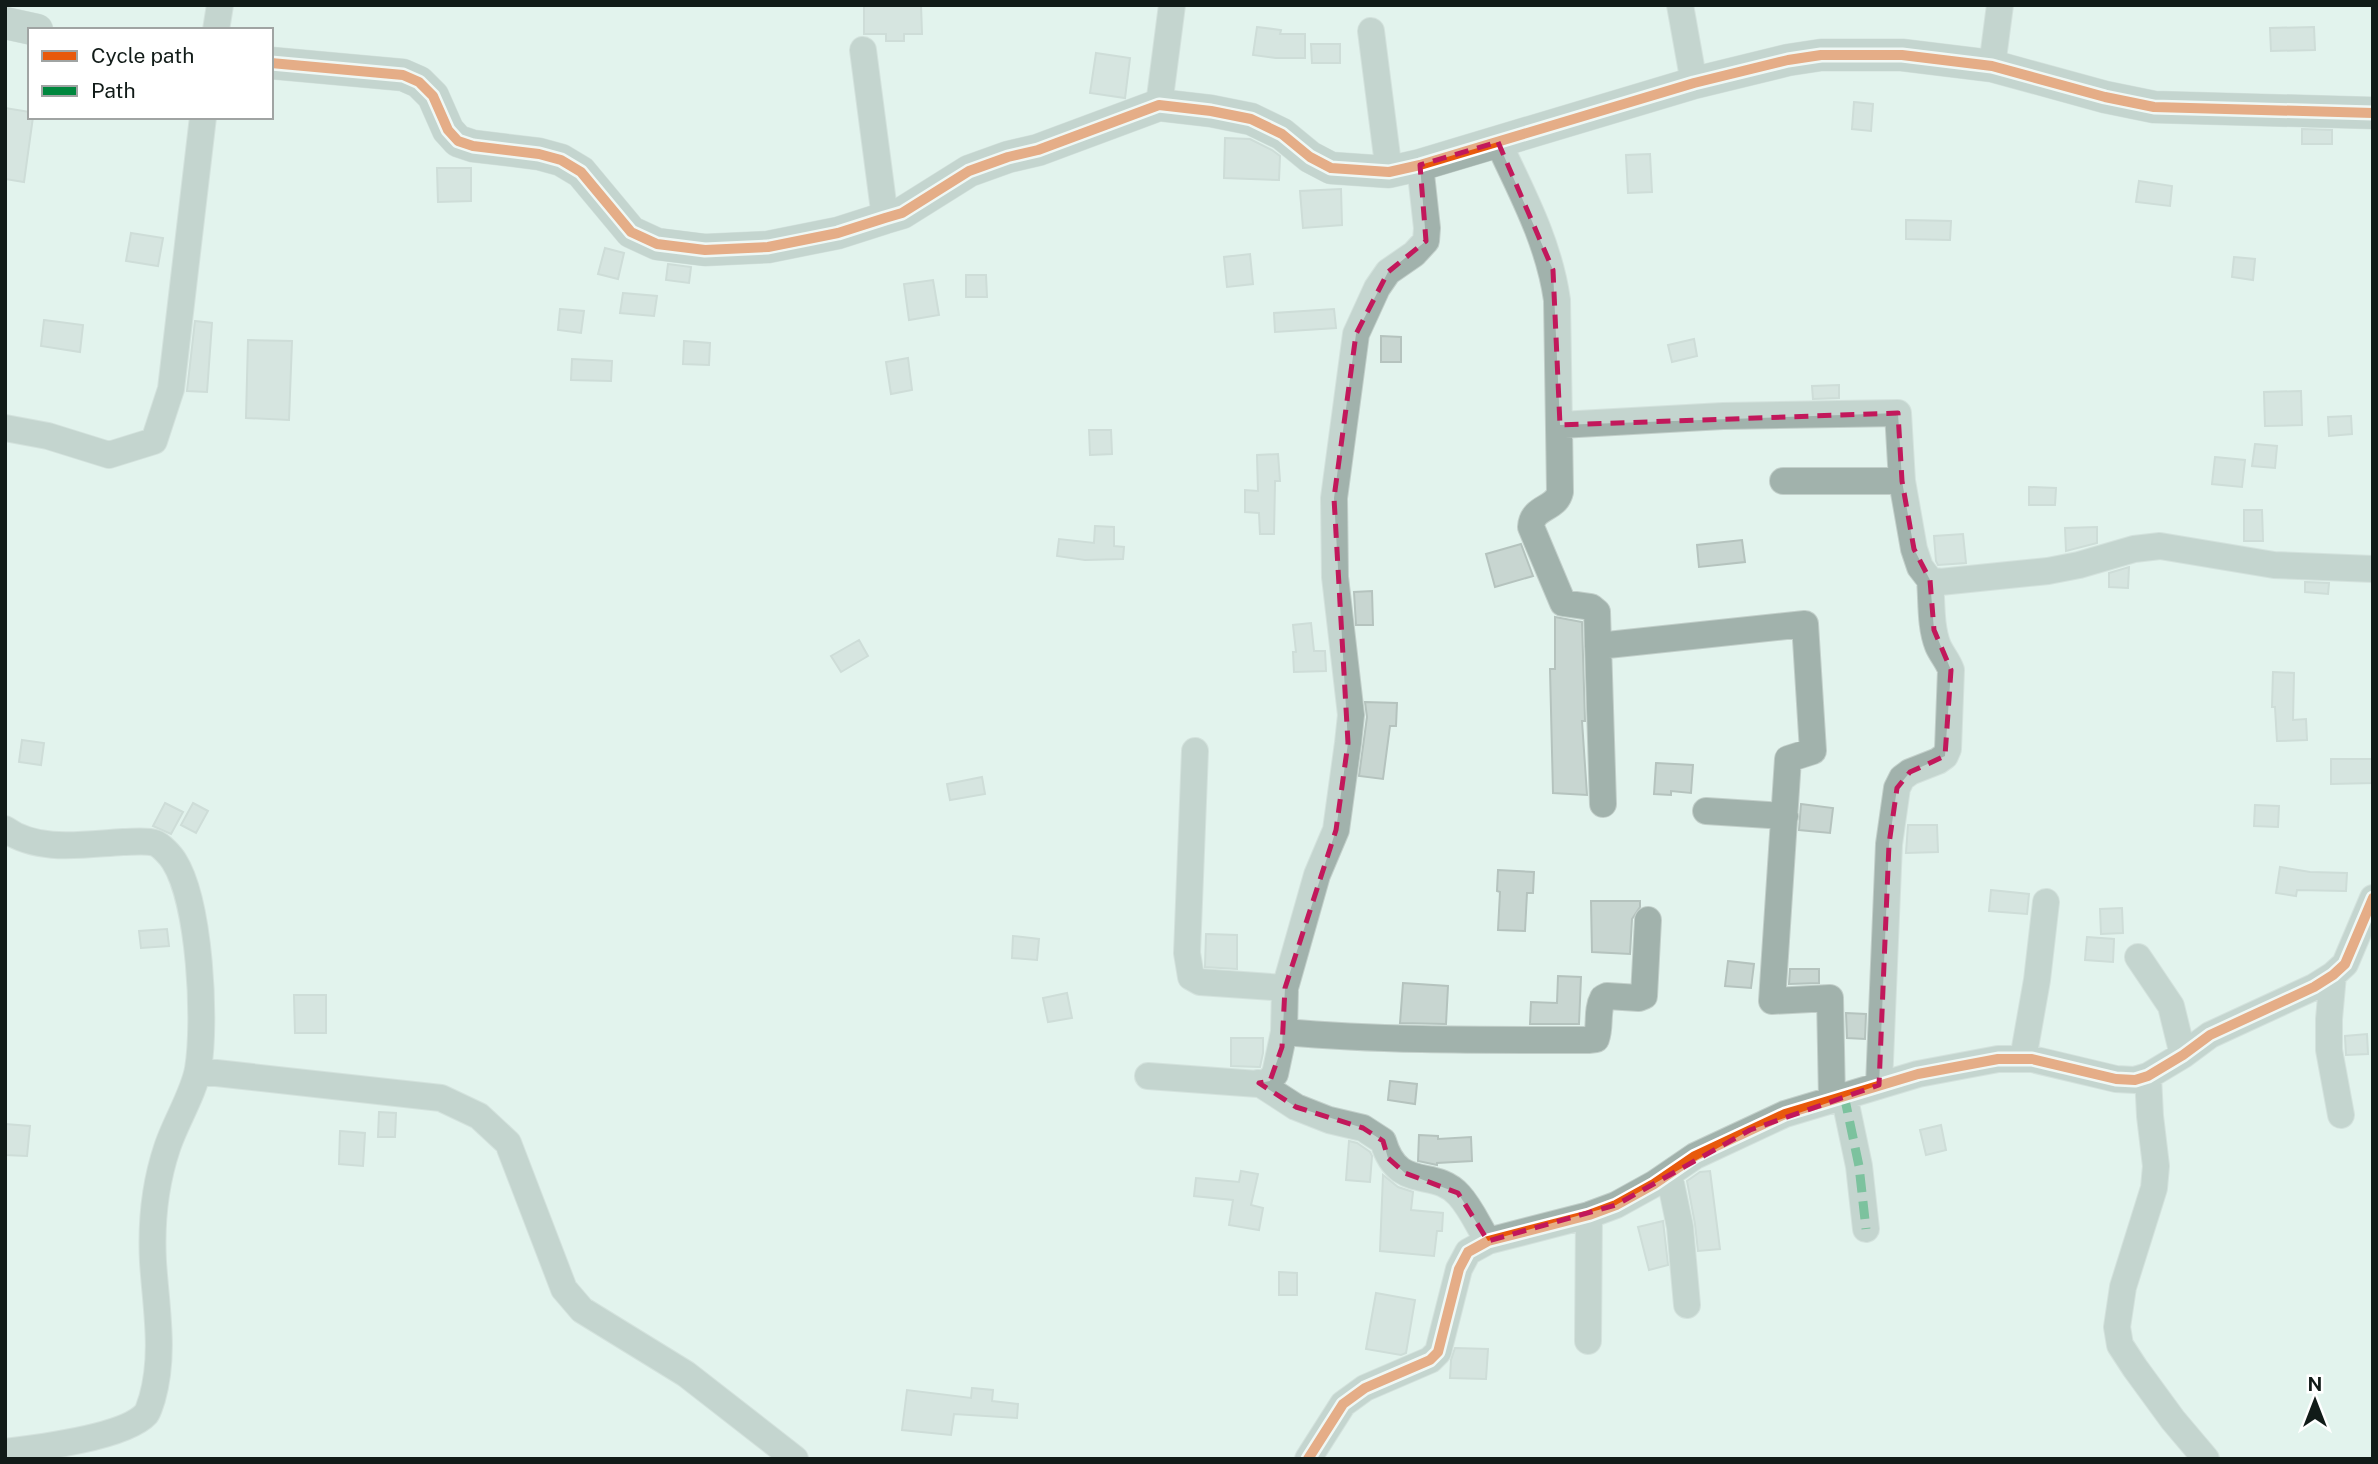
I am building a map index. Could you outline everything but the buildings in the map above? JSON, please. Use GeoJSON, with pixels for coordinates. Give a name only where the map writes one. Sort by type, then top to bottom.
{"type":"FeatureCollection","features":[{"type":"Feature","properties":{"kind":"street"},"geometry":{"type":"LineString","coordinates":[[216,28],[220,5]]}},
{"type":"Feature","properties":{"kind":"street"},"geometry":{"type":"LineString","coordinates":[[1159,105],[1172,5]]}},
{"type":"Feature","properties":{"kind":"street"},"geometry":{"type":"LineString","coordinates":[[1680,5],[1694,83]]}},
{"type":"Feature","properties":{"kind":"street"},"geometry":{"type":"LineString","coordinates":[[1992,65],[2000,5]]}},
{"type":"Feature","properties":{"kind":"street"},"geometry":{"type":"LineString","coordinates":[[5,23],[28,28]]}},
{"type":"Feature","properties":{"kind":"street"},"geometry":{"type":"LineString","coordinates":[[1371,31],[1389,172]]}},
{"type":"Feature","properties":{"kind":"street"},"geometry":{"type":"LineString","coordinates":[[863,50],[886,219]]}},
{"type":"Feature","properties":{"kind":"street"},"geometry":{"type":"LineString","coordinates":[[273,63],[403,75],[419,82],[433,96],[448,130],[458,141],[473,146],[538,154],[561,160],[581,172],[631,232],[657,244],[705,250],[768,247],[838,233],[886,219],[902,213],[969,171],[1038,150],[1159,105],[1251,119],[1282,134],[1310,157],[1331,168],[1389,172],[1694,83],[1788,60],[1821,55],[1902,55],[1992,65],[2105,97],[2154,107],[2373,113]]}},
{"type":"Feature","properties":{"kind":"street"},"geometry":{"type":"LineString","coordinates":[[5,428],[48,436],[109,455],[155,441],[171,389],[203,119]]}},
{"type":"Feature","properties":{"kind":"street"},"geometry":{"type":"LineString","coordinates":[[1499,142],[1543,239],[1553,270],[1557,300],[1559,498],[1535,513],[1531,519],[1531,527],[1563,603],[1591,607],[1597,611],[1603,804]]}},
{"type":"Feature","properties":{"kind":"street"},"geometry":{"type":"LineString","coordinates":[[1148,1076],[1259,1083],[1268,1082],[1275,1074],[1284,1032],[1285,988],[1317,875],[1336,830],[1348,743],[1351,715],[1335,578],[1334,498],[1356,334],[1377,288],[1388,272],[1422,248],[1426,241],[1420,165]]}},
{"type":"Feature","properties":{"kind":"street"},"geometry":{"type":"LineString","coordinates":[[1560,425],[1723,416],[1898,413],[1902,481],[1917,558],[1930,580],[1934,630],[1951,670],[1948,749],[1945,756],[1910,772],[1902,778],[1898,788],[1889,844],[1879,1085]]}},
{"type":"Feature","properties":{"kind":"street"},"geometry":{"type":"LineString","coordinates":[[1783,481],[1902,481]]}},
{"type":"Feature","properties":{"kind":"street"},"geometry":{"type":"LineString","coordinates":[[1930,580],[1953,582],[2048,570],[2079,565],[2134,549],[2160,546],[2274,565],[2373,569]]}},
{"type":"Feature","properties":{"kind":"street"},"geometry":{"type":"LineString","coordinates":[[1598,646],[1805,624],[1813,751],[1788,759],[1772,1001],[1830,998],[1838,1097],[1859,1166],[1867,1229]]}},
{"type":"Feature","properties":{"kind":"street"},"geometry":{"type":"LineString","coordinates":[[1195,751],[1187,953],[1191,977],[1200,982],[1285,988]]}},
{"type":"Feature","properties":{"kind":"street"},"geometry":{"type":"LineString","coordinates":[[1706,811],[1784,816]]}},
{"type":"Feature","properties":{"kind":"street"},"geometry":{"type":"LineString","coordinates":[[5,829],[36,843],[55,845],[156,843],[174,860],[186,888],[200,963],[201,1026],[198,1071],[167,1148],[155,1200],[153,1260],[160,1338],[155,1390],[148,1413],[127,1427],[57,1446],[5,1452]]}},
{"type":"Feature","properties":{"kind":"street"},"geometry":{"type":"LineString","coordinates":[[1308,1459],[1343,1404],[1365,1388],[1430,1360],[1438,1352],[1459,1269],[1468,1252],[1488,1241],[1589,1215],[1616,1205],[1695,1156],[1785,1114],[1879,1085],[1960,1065],[1998,1059],[2023,1059],[2064,1065],[2116,1079],[2135,1080],[2148,1076],[2210,1035],[2315,987],[2333,975],[2345,964],[2373,898]]}},
{"type":"Feature","properties":{"kind":"street"},"geometry":{"type":"LineString","coordinates":[[2023,1059],[2037,980],[2046,902]]}},
{"type":"Feature","properties":{"kind":"street"},"geometry":{"type":"LineString","coordinates":[[1284,1032],[1359,1039],[1596,1039],[1602,998],[1644,996],[1648,920]]}},
{"type":"Feature","properties":{"kind":"street"},"geometry":{"type":"LineString","coordinates":[[2138,957],[2171,1006],[2183,1055]]}},
{"type":"Feature","properties":{"kind":"street"},"geometry":{"type":"LineString","coordinates":[[2333,975],[2329,1050],[2341,1115]]}},
{"type":"Feature","properties":{"kind":"street"},"geometry":{"type":"LineString","coordinates":[[198,1071],[441,1098],[479,1116],[508,1143],[564,1289],[582,1310],[687,1374],[795,1459]]}},
{"type":"Feature","properties":{"kind":"street"},"geometry":{"type":"LineString","coordinates":[[2148,1076],[2156,1166],[2154,1188],[2123,1287],[2117,1327],[2120,1345],[2135,1368],[2206,1459]]}},
{"type":"Feature","properties":{"kind":"street"},"geometry":{"type":"LineString","coordinates":[[1259,1083],[1296,1107],[1329,1120],[1363,1128],[1384,1141],[1388,1157],[1405,1173],[1458,1193],[1488,1241]]}},
{"type":"Feature","properties":{"kind":"street"},"geometry":{"type":"LineString","coordinates":[[1669,1174],[1680,1227],[1687,1305]]}},
{"type":"Feature","properties":{"kind":"street"},"geometry":{"type":"LineString","coordinates":[[1588,1341],[1589,1215]]}},
{"type":"Feature","properties":{"kind":"highlighted area"},"geometry":{"type":"Polygon","coordinates":[[[1498,142],[1553,270],[1560,425],[1898,413],[1902,481],[1914,549],[1930,580],[1934,630],[1951,670],[1945,756],[1910,772],[1897,788],[1889,844],[1879,1085],[1750,1130],[1616,1205],[1488,1241],[1458,1193],[1405,1173],[1388,1158],[1383,1141],[1363,1128],[1296,1107],[1259,1083],[1270,1081],[1282,1047],[1285,988],[1336,830],[1348,743],[1334,498],[1356,334],[1388,272],[1426,241],[1420,165],[1498,142]]]}},
{"type":"Feature","properties":{"kind":"marked path"},"geometry":{"type":"LineString","coordinates":[[1844,1095],[1859,1166],[1866,1229]]}},
{"type":"Feature","properties":{"kind":"cycle path"},"geometry":{"type":"LineString","coordinates":[[273,63],[403,75],[419,82],[433,96],[448,130],[458,141],[473,146],[539,154],[561,160],[581,172],[631,232],[657,244],[705,250],[768,247],[838,233],[902,213],[969,171],[1038,150],[1159,105],[1251,119],[1282,134],[1310,157],[1331,168],[1389,172],[1694,83],[1788,60],[1821,55],[1902,55],[1992,66],[2105,97],[2154,107],[2373,113]]}},
{"type":"Feature","properties":{"kind":"cycle path"},"geometry":{"type":"LineString","coordinates":[[1308,1459],[1343,1404],[1365,1388],[1430,1360],[1438,1352],[1459,1269],[1468,1252],[1488,1241],[1589,1215],[1616,1205],[1654,1184],[1695,1156],[1785,1114],[1918,1074],[1998,1059],[2032,1059],[2116,1079],[2135,1080],[2148,1076],[2210,1035],[2314,987],[2333,975],[2345,964],[2373,898]]}}]}
